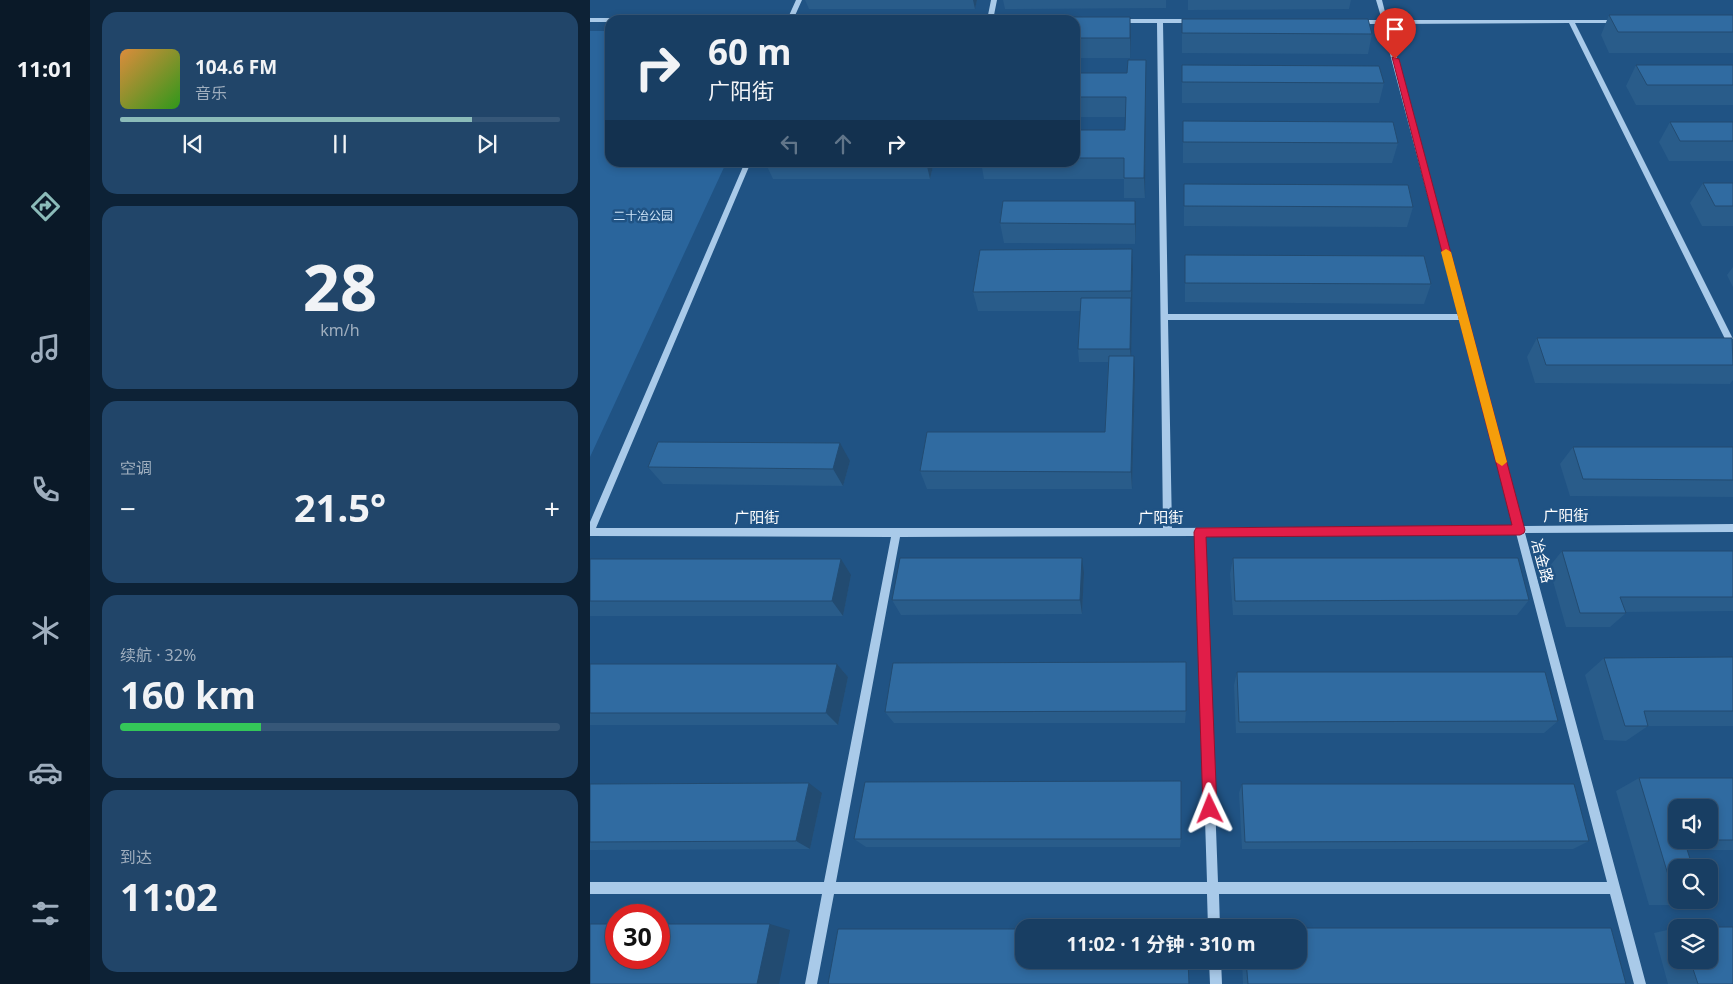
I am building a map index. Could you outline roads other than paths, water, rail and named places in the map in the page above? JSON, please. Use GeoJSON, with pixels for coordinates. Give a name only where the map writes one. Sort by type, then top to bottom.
{"type":"FeatureCollection","features":[{"type":"Feature","properties":{"kind":"street"},"geometry":{"type":"LineString","coordinates":[[792,15],[799,0]]}},
{"type":"Feature","properties":{"kind":"street"},"geometry":{"type":"LineString","coordinates":[[991,15],[994,0]]}},
{"type":"Feature","properties":{"kind":"street","name":"冶金路"},"geometry":{"type":"LineString","coordinates":[[1379,0],[1640,984]]}},
{"type":"Feature","properties":{"kind":"street"},"geometry":{"type":"LineString","coordinates":[[590,20],[605,20]]}},
{"type":"Feature","properties":{"kind":"street"},"geometry":{"type":"LineString","coordinates":[[1113,21],[1199,21]]}},
{"type":"Feature","properties":{"kind":"street"},"geometry":{"type":"LineString","coordinates":[[1160,21],[1168,532]]}},
{"type":"Feature","properties":{"kind":"street"},"geometry":{"type":"LineString","coordinates":[[1572,21],[1733,347]]}},
{"type":"Feature","properties":{"kind":"street"},"geometry":{"type":"LineString","coordinates":[[1346,22],[1628,21]]}},
{"type":"Feature","properties":{"kind":"street"},"geometry":{"type":"LineString","coordinates":[[590,532],[746,167]]}},
{"type":"Feature","properties":{"kind":"street"},"geometry":{"type":"LineString","coordinates":[[1164,316],[1463,317]]}},
{"type":"Feature","properties":{"kind":"street","name":"广阳街"},"geometry":{"type":"LineString","coordinates":[[590,532],[1200,532],[1733,528]]}},
{"type":"Feature","properties":{"kind":"street"},"geometry":{"type":"LineString","coordinates":[[1200,532],[1214,919]]}},
{"type":"Feature","properties":{"kind":"street"},"geometry":{"type":"LineString","coordinates":[[811,984],[896,533]]}},
{"type":"Feature","properties":{"kind":"street"},"geometry":{"type":"LineString","coordinates":[[590,888],[1614,888]]}},
{"type":"Feature","properties":{"kind":"street"},"geometry":{"type":"LineString","coordinates":[[1215,969],[1216,984]]}},
{"type":"Feature","properties":{"kind":"park label","name":"二十冶公园"},"geometry":{"type":"Point","coordinates":[643,216]}}]}
